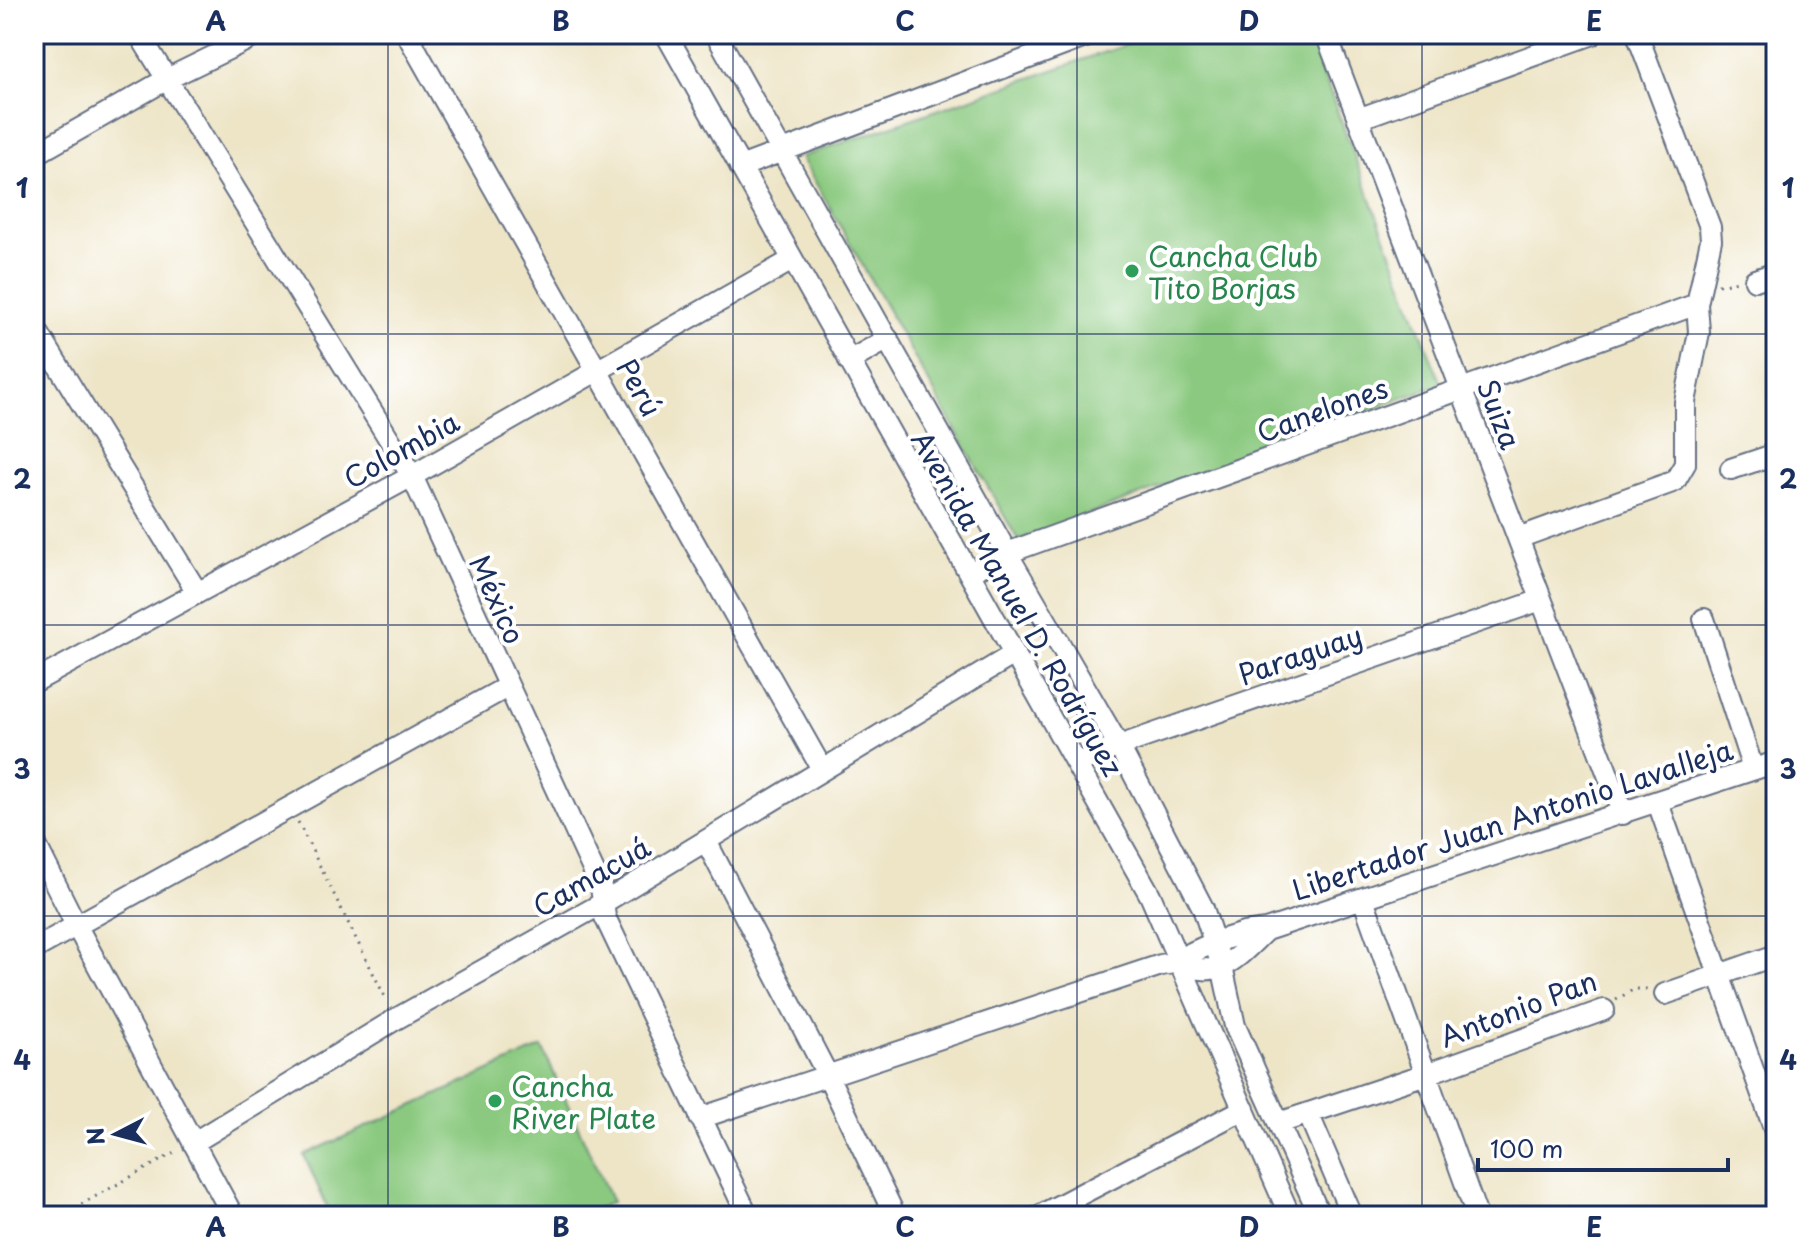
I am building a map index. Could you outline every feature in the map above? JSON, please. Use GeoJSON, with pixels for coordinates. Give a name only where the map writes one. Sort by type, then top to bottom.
{"type":"FeatureCollection","features":[{"type":"Feature","properties":{"kind":"street","name":"México"},"geometry":{"type":"LineString","coordinates":[[139,34],[412,476],[601,887],[605,917],[748,1216]]}},
{"type":"Feature","properties":{"kind":"street"},"geometry":{"type":"LineString","coordinates":[[34,155],[167,79],[259,34]]}},
{"type":"Feature","properties":{"kind":"street","name":"Perú"},"geometry":{"type":"LineString","coordinates":[[407,34],[822,769]]}},
{"type":"Feature","properties":{"kind":"street","name":"Avenida Manuel D. Rodríguez"},"geometry":{"type":"LineString","coordinates":[[666,34],[1150,895],[1290,1216]]}},
{"type":"Feature","properties":{"kind":"street","name":"Avenida Manuel D. Rodríguez"},"geometry":{"type":"LineString","coordinates":[[716,34],[1007,553],[1119,746],[1203,908],[1222,966],[1235,1026],[1320,1216]]}},
{"type":"Feature","properties":{"kind":"street"},"geometry":{"type":"LineString","coordinates":[[740,167],[1093,34]]}},
{"type":"Feature","properties":{"kind":"street","name":"Suiza"},"geometry":{"type":"LineString","coordinates":[[1326,34],[1623,814]]}},
{"type":"Feature","properties":{"kind":"street"},"geometry":{"type":"LineString","coordinates":[[1358,119],[1593,34]]}},
{"type":"Feature","properties":{"kind":"street"},"geometry":{"type":"LineString","coordinates":[[1518,538],[1675,481],[1685,464],[1685,402],[1699,332],[1700,296],[1711,240],[1710,227],[1637,34]]}},
{"type":"Feature","properties":{"kind":"street","name":"Colombia"},"geometry":{"type":"LineString","coordinates":[[34,682],[412,476],[792,260]]}},
{"type":"Feature","properties":{"kind":"street"},"geometry":{"type":"LineString","coordinates":[[1755,280],[1776,273]]}},
{"type":"Feature","properties":{"kind":"street","name":"Canelones"},"geometry":{"type":"LineString","coordinates":[[969,573],[1007,553],[1460,389],[1700,296]]}},
{"type":"Feature","properties":{"kind":"street"},"geometry":{"type":"LineString","coordinates":[[34,326],[197,592]]}},
{"type":"Feature","properties":{"kind":"street"},"geometry":{"type":"LineString","coordinates":[[849,361],[888,339]]}},
{"type":"Feature","properties":{"kind":"street"},"geometry":{"type":"LineString","coordinates":[[1731,469],[1776,454]]}},
{"type":"Feature","properties":{"kind":"street","name":"Paraguay"},"geometry":{"type":"LineString","coordinates":[[1077,763],[1541,600]]}},
{"type":"Feature","properties":{"kind":"street"},"geometry":{"type":"LineString","coordinates":[[1704,619],[1753,769]]}},
{"type":"Feature","properties":{"kind":"street","name":"Camacuá"},"geometry":{"type":"LineString","coordinates":[[193,1143],[396,1019],[603,903],[1014,654]]}},
{"type":"Feature","properties":{"kind":"street"},"geometry":{"type":"LineString","coordinates":[[34,949],[507,687]]}},
{"type":"Feature","properties":{"kind":"street","name":"Libertador Juan Antonio Lavalleja"},"geometry":{"type":"LineString","coordinates":[[700,1118],[1161,965],[1180,962],[1189,954],[1215,942],[1266,930],[1363,899],[1776,762]]}},
{"type":"Feature","properties":{"kind":"street"},"geometry":{"type":"LineString","coordinates":[[1658,803],[1776,1134]]}},
{"type":"Feature","properties":{"kind":"street"},"geometry":{"type":"LineString","coordinates":[[34,841],[233,1216]]}},
{"type":"Feature","properties":{"kind":"street"},"geometry":{"type":"LineString","coordinates":[[706,841],[828,1076],[895,1216]]}},
{"type":"Feature","properties":{"kind":"street"},"geometry":{"type":"LineString","coordinates":[[1363,899],[1477,1216]]}},
{"type":"Feature","properties":{"kind":"street","name":"Libertador Juan Antonio Lavalleja"},"geometry":{"type":"LineString","coordinates":[[1180,962],[1202,972],[1222,966],[1266,930]]}},
{"type":"Feature","properties":{"kind":"street"},"geometry":{"type":"LineString","coordinates":[[1665,994],[1776,955]]}},
{"type":"Feature","properties":{"kind":"street","name":"Antonio Pan"},"geometry":{"type":"LineString","coordinates":[[1279,1123],[1604,1010]]}},
{"type":"Feature","properties":{"kind":"street"},"geometry":{"type":"LineString","coordinates":[[1039,1216],[1244,1109]]}},
{"type":"Feature","properties":{"kind":"street"},"geometry":{"type":"LineString","coordinates":[[1308,1113],[1352,1216]]}},
{"type":"Feature","properties":{"kind":"path"},"geometry":{"type":"LineString","coordinates":[[1700,296],[1728,281],[1755,280]]}},
{"type":"Feature","properties":{"kind":"path"},"geometry":{"type":"LineString","coordinates":[[290,807],[396,1019]]}},
{"type":"Feature","properties":{"kind":"path","name":"Antonio Pan"},"geometry":{"type":"LineString","coordinates":[[1604,1010],[1634,989],[1665,994]]}},
{"type":"Feature","properties":{"kind":"path"},"geometry":{"type":"LineString","coordinates":[[60,1216],[193,1143]]}},
{"type":"Feature","properties":{"kind":"green space","name":"Cancha Club Tito Borjas"},"geometry":{"type":"Polygon","coordinates":[[[1157,34],[1308,34],[1441,384],[1018,540],[801,157],[1157,34]]]}},
{"type":"Feature","properties":{"kind":"green space","name":"Cancha River Plate"},"geometry":{"type":"Polygon","coordinates":[[[542,1047],[612,1202],[581,1216],[331,1216],[304,1155],[542,1047]]]}},
{"type":"Feature","properties":{"kind":"place","name":"Cancha Club Tito Borjas"},"geometry":{"type":"Point","coordinates":[1132,271]}},
{"type":"Feature","properties":{"kind":"place","name":"Cancha River Plate"},"geometry":{"type":"Point","coordinates":[495,1101]}}]}
